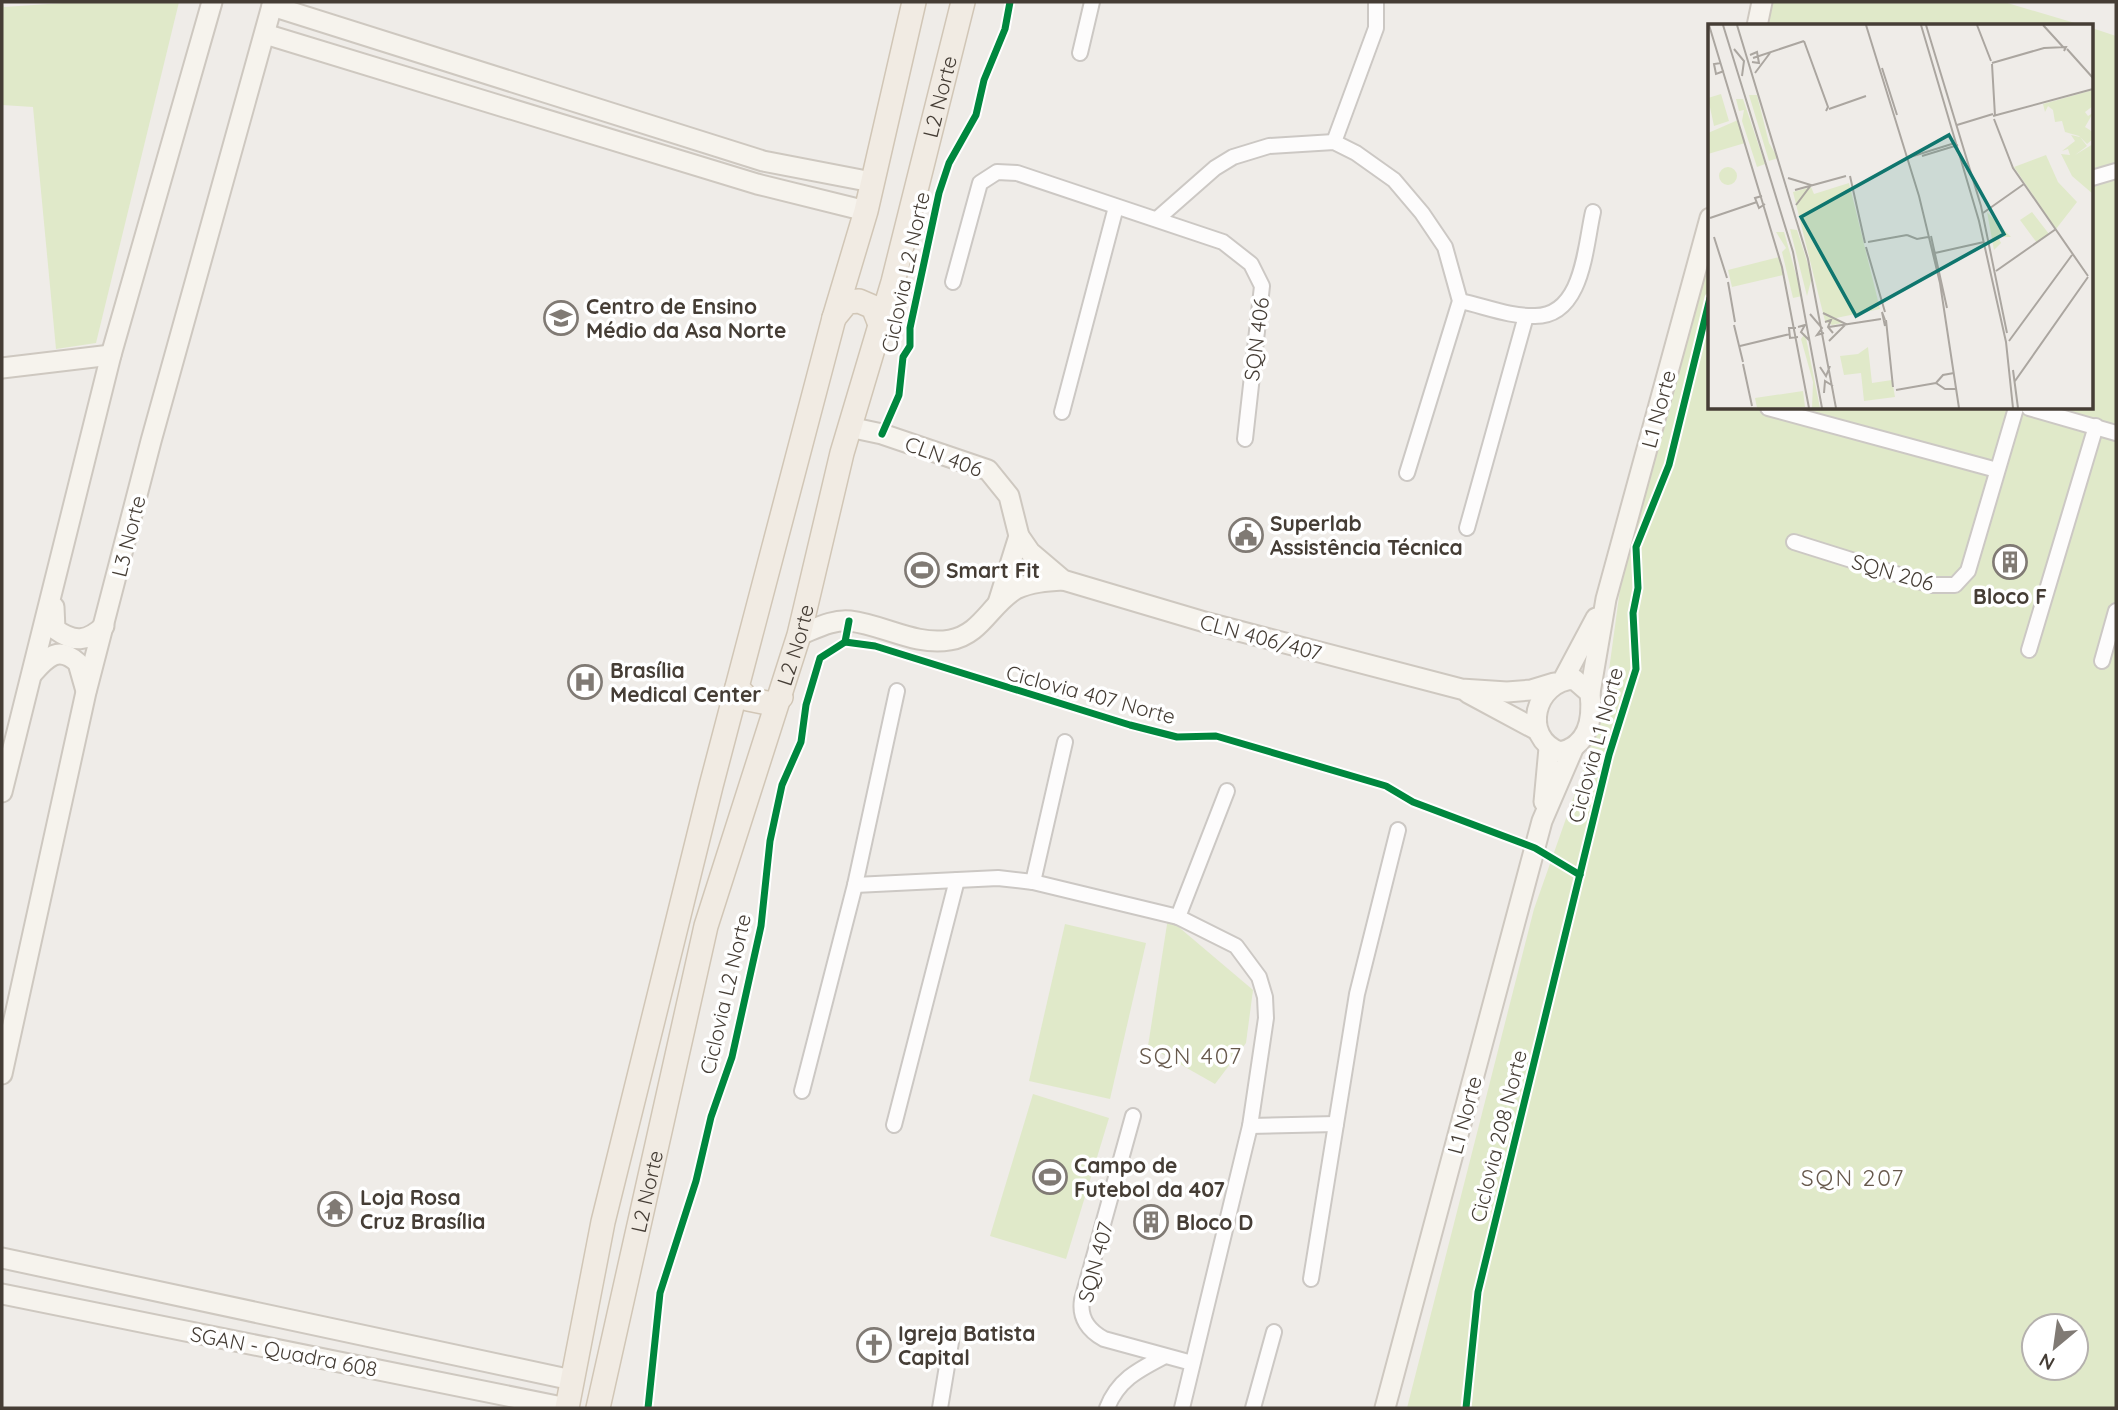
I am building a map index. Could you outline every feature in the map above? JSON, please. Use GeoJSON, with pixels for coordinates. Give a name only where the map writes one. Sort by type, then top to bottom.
{"type":"FeatureCollection","features":[{"type":"Feature","properties":{"kind":"main road","name":"L2 Norte"},"geometry":{"type":"LineString","coordinates":[[567,1408],[603,1222],[737,688],[834,317],[866,211],[914,2]]}},
{"type":"Feature","properties":{"kind":"main road","name":"L2 Norte"},"geometry":{"type":"LineString","coordinates":[[598,1408],[706,926],[799,635],[849,427],[881,327],[963,2]]}},
{"type":"Feature","properties":{"kind":"main road"},"geometry":{"type":"LineString","coordinates":[[834,317],[847,302],[859,301],[873,307],[881,327]]}},
{"type":"Feature","properties":{"kind":"main road"},"geometry":{"type":"LineString","coordinates":[[737,688],[757,703],[772,704],[781,697]]}},
{"type":"Feature","properties":{"kind":"street"},"geometry":{"type":"LineString","coordinates":[[2,792],[111,355],[212,2]]}},
{"type":"Feature","properties":{"kind":"street"},"geometry":{"type":"LineString","coordinates":[[1080,53],[1092,2]]}},
{"type":"Feature","properties":{"kind":"street"},"geometry":{"type":"LineString","coordinates":[[1334,142],[1376,28],[1376,2]]}},
{"type":"Feature","properties":{"kind":"street"},"geometry":{"type":"LineString","coordinates":[[1757,24],[1762,2]]}},
{"type":"Feature","properties":{"kind":"street"},"geometry":{"type":"LineString","coordinates":[[273,4],[763,161],[872,182]]}},
{"type":"Feature","properties":{"kind":"street","name":"L3 Norte"},"geometry":{"type":"LineString","coordinates":[[2,1074],[86,692],[151,441],[273,4]]}},
{"type":"Feature","properties":{"kind":"street"},"geometry":{"type":"LineString","coordinates":[[265,34],[757,184],[866,211]]}},
{"type":"Feature","properties":{"kind":"street"},"geometry":{"type":"LineString","coordinates":[[1157,219],[1215,168],[1233,157],[1288,143],[1334,142],[1376,166],[1394,180],[1422,213],[1445,247],[1460,301],[1406,473]]}},
{"type":"Feature","properties":{"kind":"street"},"geometry":{"type":"LineString","coordinates":[[2094,177],[2116,171]]}},
{"type":"Feature","properties":{"kind":"street","name":"SQN 406"},"geometry":{"type":"LineString","coordinates":[[953,282],[980,183],[990,174],[1017,173],[1223,242],[1240,253],[1258,274],[1262,286],[1245,439]]}},
{"type":"Feature","properties":{"kind":"street"},"geometry":{"type":"LineString","coordinates":[[1062,412],[1116,207]]}},
{"type":"Feature","properties":{"kind":"street"},"geometry":{"type":"LineString","coordinates":[[1460,301],[1526,316],[1555,313],[1570,298],[1593,212]]}},
{"type":"Feature","properties":{"kind":"street","name":"L1 Norte"},"geometry":{"type":"LineString","coordinates":[[1590,693],[1606,598],[1708,225]]}},
{"type":"Feature","properties":{"kind":"street"},"geometry":{"type":"LineString","coordinates":[[1467,528],[1526,316]]}},
{"type":"Feature","properties":{"kind":"street"},"geometry":{"type":"LineString","coordinates":[[2,368],[111,355]]}},
{"type":"Feature","properties":{"kind":"street"},"geometry":{"type":"LineString","coordinates":[[1783,410],[1813,414],[1997,470]]}},
{"type":"Feature","properties":{"kind":"street","name":"SQN 206"},"geometry":{"type":"LineString","coordinates":[[1794,542],[1931,585],[1955,585],[1968,571],[2015,410]]}},
{"type":"Feature","properties":{"kind":"street"},"geometry":{"type":"LineString","coordinates":[[2036,410],[2116,433]]}},
{"type":"Feature","properties":{"kind":"street"},"geometry":{"type":"LineString","coordinates":[[2029,650],[2096,426]]}},
{"type":"Feature","properties":{"kind":"street","name":"CLN 406"},"geometry":{"type":"LineString","coordinates":[[849,427],[882,434],[988,470],[1009,496],[1019,536],[1039,562],[1063,580]]}},
{"type":"Feature","properties":{"kind":"street"},"geometry":{"type":"LineString","coordinates":[[998,603],[1019,536]]}},
{"type":"Feature","properties":{"kind":"street"},"geometry":{"type":"LineString","coordinates":[[58,575],[53,617],[55,629],[72,639],[83,640],[104,626]]}},
{"type":"Feature","properties":{"kind":"street"},"geometry":{"type":"LineString","coordinates":[[799,635],[832,622],[849,621],[924,640],[951,640],[971,632],[998,603],[1015,590],[1032,583],[1063,580]]}},
{"type":"Feature","properties":{"kind":"street","name":"CLN 406/407"},"geometry":{"type":"LineString","coordinates":[[1063,580],[1208,623],[1461,689],[1507,692],[1531,690],[1558,681]]}},
{"type":"Feature","properties":{"kind":"street","name":"L1 Norte"},"geometry":{"type":"LineString","coordinates":[[1558,681],[1606,598]]}},
{"type":"Feature","properties":{"kind":"street"},"geometry":{"type":"LineString","coordinates":[[2102,661],[2116,611]]}},
{"type":"Feature","properties":{"kind":"street"},"geometry":{"type":"LineString","coordinates":[[31,676],[49,655],[61,653],[75,660],[80,666],[86,692]]}},
{"type":"Feature","properties":{"kind":"street"},"geometry":{"type":"LineString","coordinates":[[1574,679],[1590,693],[1592,711],[1589,726],[1573,749],[1560,752],[1549,748],[1537,730],[1538,710],[1544,695],[1558,681],[1574,679]]}},
{"type":"Feature","properties":{"kind":"street","name":"CLN 406/407"},"geometry":{"type":"LineString","coordinates":[[1461,689],[1537,730]]}},
{"type":"Feature","properties":{"kind":"street"},"geometry":{"type":"LineString","coordinates":[[802,1091],[855,885],[897,691]]}},
{"type":"Feature","properties":{"kind":"street"},"geometry":{"type":"LineString","coordinates":[[1033,882],[1065,742]]}},
{"type":"Feature","properties":{"kind":"street","name":"L1 Norte"},"geometry":{"type":"LineString","coordinates":[[1542,821],[1549,748]]}},
{"type":"Feature","properties":{"kind":"street","name":"L1 Norte"},"geometry":{"type":"LineString","coordinates":[[1385,1408],[1542,821],[1573,749]]}},
{"type":"Feature","properties":{"kind":"street"},"geometry":{"type":"LineString","coordinates":[[1178,917],[1227,791]]}},
{"type":"Feature","properties":{"kind":"street"},"geometry":{"type":"LineString","coordinates":[[1311,1279],[1357,994],[1398,830]]}},
{"type":"Feature","properties":{"kind":"street"},"geometry":{"type":"LineString","coordinates":[[855,885],[998,878],[1033,882],[1178,917],[1236,946],[1263,986],[1266,1018],[1250,1126],[1182,1408]]}},
{"type":"Feature","properties":{"kind":"street"},"geometry":{"type":"LineString","coordinates":[[894,1125],[957,880]]}},
{"type":"Feature","properties":{"kind":"street","name":"SQN 407"},"geometry":{"type":"LineString","coordinates":[[1133,1116],[1082,1310],[1086,1325],[1098,1336],[1192,1363]]}},
{"type":"Feature","properties":{"kind":"street"},"geometry":{"type":"LineString","coordinates":[[1250,1126],[1336,1124]]}},
{"type":"Feature","properties":{"kind":"street"},"geometry":{"type":"LineString","coordinates":[[2,1258],[572,1380]]}},
{"type":"Feature","properties":{"kind":"street","name":"SGAN - Quadra 608"},"geometry":{"type":"LineString","coordinates":[[2,1294],[567,1408]]}},
{"type":"Feature","properties":{"kind":"street"},"geometry":{"type":"LineString","coordinates":[[1253,1408],[1274,1332]]}},
{"type":"Feature","properties":{"kind":"street"},"geometry":{"type":"LineString","coordinates":[[940,1408],[951,1342]]}},
{"type":"Feature","properties":{"kind":"street"},"geometry":{"type":"LineString","coordinates":[[1107,1408],[1121,1384],[1132,1374],[1164,1357]]}},
{"type":"Feature","properties":{"kind":"green space"},"geometry":{"type":"Polygon","coordinates":[[[2,2],[4,7],[78,2],[179,2],[96,343],[56,349],[33,107],[2,105],[2,2]]]}},
{"type":"Feature","properties":{"kind":"green space"},"geometry":{"type":"Polygon","coordinates":[[[1773,2],[2004,2],[2078,24],[1766,24],[1773,2]]]}},
{"type":"Feature","properties":{"kind":"green space"},"geometry":{"type":"Polygon","coordinates":[[[2094,29],[2116,36],[2116,1408],[1407,1408],[1534,909],[1586,762],[1606,692],[1621,582],[1708,254],[1708,410],[2094,410],[2094,29]]]}},
{"type":"Feature","properties":{"kind":"green space"},"geometry":{"type":"Polygon","coordinates":[[[1168,918],[1253,990],[1246,1043],[1215,1084],[1148,1046],[1168,918]]]}},
{"type":"Feature","properties":{"kind":"green space"},"geometry":{"type":"Polygon","coordinates":[[[1065,924],[1146,943],[1110,1099],[1029,1081],[1065,924]]]}},
{"type":"Feature","properties":{"kind":"green space","name":"Campo de Futebol da 407"},"geometry":{"type":"Polygon","coordinates":[[[1033,1094],[1109,1118],[1066,1259],[990,1236],[1033,1094]]]}},
{"type":"Feature","properties":{"kind":"cycle path","name":"Ciclovia L2 Norte"},"geometry":{"type":"LineString","coordinates":[[882,434],[899,395],[903,357],[910,346],[910,328],[939,193],[949,163],[976,115],[984,80],[1005,29],[1010,2]]}},
{"type":"Feature","properties":{"kind":"cycle path","name":"Ciclovia L1 Norte"},"geometry":{"type":"LineString","coordinates":[[1466,1408],[1478,1292],[1609,755],[1636,669],[1633,613],[1638,588],[1636,547],[1669,465],[1708,306]]}},
{"type":"Feature","properties":{"kind":"cycle path","name":"Ciclovia 407 Norte"},"geometry":{"type":"LineString","coordinates":[[849,621],[845,642],[875,646],[1130,725],[1177,737],[1216,736],[1386,786],[1413,802],[1535,848],[1580,875]]}},
{"type":"Feature","properties":{"kind":"cycle path","name":"Ciclovia L2 Norte"},"geometry":{"type":"LineString","coordinates":[[648,1408],[660,1293],[696,1181],[711,1117],[732,1057],[761,926],[770,841],[782,785],[801,742],[806,705],[820,658],[845,642]]}},
{"type":"Feature","properties":{"kind":"place","name":"Centro de Ensino Médio da Asa Norte"},"geometry":{"type":"Point","coordinates":[561,318]}},
{"type":"Feature","properties":{"kind":"place","name":"Superlab Assistência Técnica"},"geometry":{"type":"Point","coordinates":[1246,535]}},
{"type":"Feature","properties":{"kind":"place","name":"Bloco F"},"geometry":{"type":"Point","coordinates":[2010,562]}},
{"type":"Feature","properties":{"kind":"place","name":"Smart Fit"},"geometry":{"type":"Point","coordinates":[922,570]}},
{"type":"Feature","properties":{"kind":"place","name":"Brasília Medical Center"},"geometry":{"type":"Point","coordinates":[585,682]}},
{"type":"Feature","properties":{"kind":"place","name":"Campo de Futebol da 407"},"geometry":{"type":"Point","coordinates":[1050,1177]}},
{"type":"Feature","properties":{"kind":"place","name":"Loja Rosa Cruz Brasília"},"geometry":{"type":"Point","coordinates":[335,1209]}},
{"type":"Feature","properties":{"kind":"place","name":"Bloco D"},"geometry":{"type":"Point","coordinates":[1151,1222]}},
{"type":"Feature","properties":{"kind":"place","name":"Igreja Batista Capital"},"geometry":{"type":"Point","coordinates":[874,1345]}},
{"type":"Feature","properties":{"kind":"district","name":"SQN 407"},"geometry":{"type":"Point","coordinates":[1191,1055]}},
{"type":"Feature","properties":{"kind":"district","name":"SQN 207"},"geometry":{"type":"Point","coordinates":[1853,1177]}}]}
